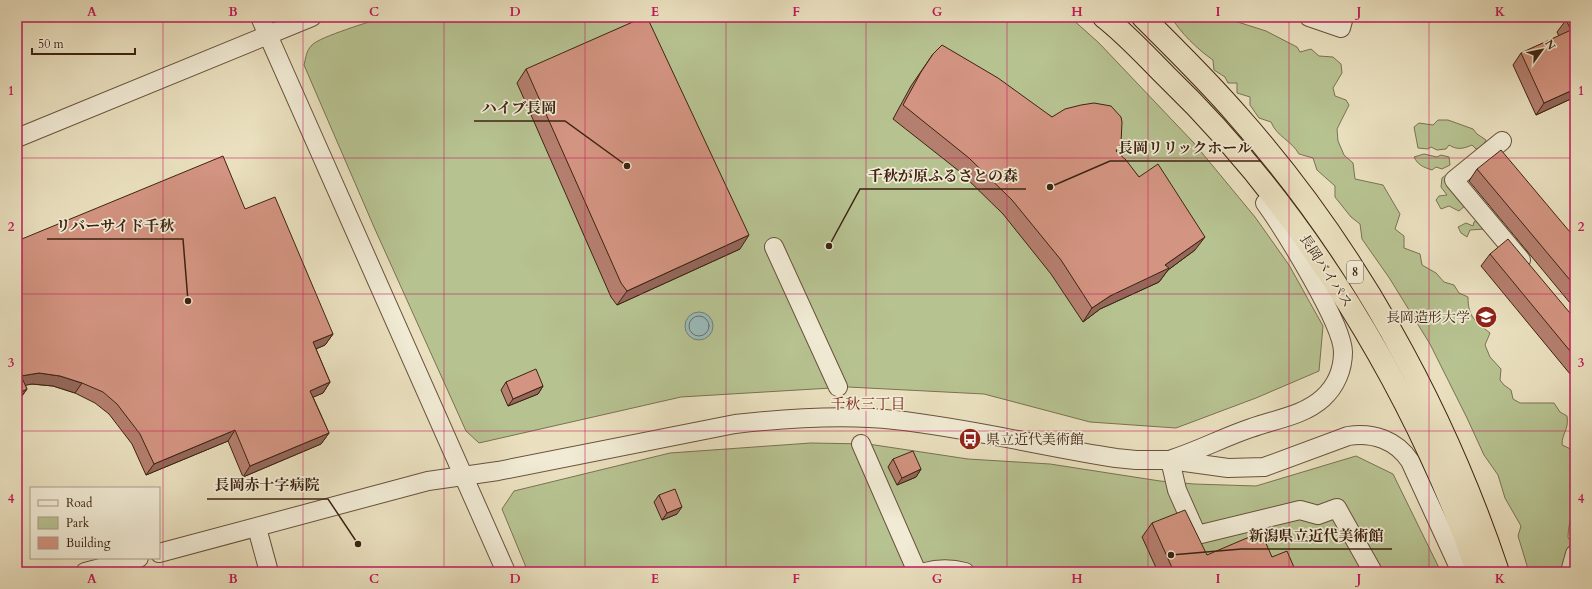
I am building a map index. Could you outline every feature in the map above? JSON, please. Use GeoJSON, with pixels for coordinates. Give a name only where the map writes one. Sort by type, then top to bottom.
{"type":"FeatureCollection","features":[{"type":"Feature","properties":{"kind":"highway","name":"長岡バイパス"},"geometry":{"type":"LineString","coordinates":[[1104,17],[1196,105],[1267,186],[1306,240],[1350,308],[1399,392],[1452,504],[1478,572]]}},
{"type":"Feature","properties":{"kind":"highway","name":"長岡バイパス"},"geometry":{"type":"LineString","coordinates":[[1143,17],[1238,116],[1316,214],[1351,266],[1391,330],[1429,401],[1482,524],[1498,572]]}},
{"type":"Feature","properties":{"kind":"street"},"geometry":{"type":"LineString","coordinates":[[260,17],[506,572]]}},
{"type":"Feature","properties":{"kind":"street"},"geometry":{"type":"LineString","coordinates":[[17,138],[312,17]]}},
{"type":"Feature","properties":{"kind":"street"},"geometry":{"type":"LineString","coordinates":[[1309,17],[1341,28],[1344,17]]}},
{"type":"Feature","properties":{"kind":"street"},"geometry":{"type":"LineString","coordinates":[[1170,460],[1201,450],[1251,428],[1311,407],[1324,397],[1333,386],[1341,371],[1343,351],[1338,330],[1278,221],[1215,138],[1196,105]]}},
{"type":"Feature","properties":{"kind":"street"},"geometry":{"type":"LineString","coordinates":[[1502,141],[1454,180],[1530,270]]}},
{"type":"Feature","properties":{"kind":"street"},"geometry":{"type":"LineString","coordinates":[[774,247],[838,387]]}},
{"type":"Feature","properties":{"kind":"street"},"geometry":{"type":"LineString","coordinates":[[160,553],[428,481],[498,471],[735,424],[801,418],[895,420],[985,433],[1116,458],[1136,460],[1170,460],[1228,468],[1264,467],[1348,436],[1360,434],[1388,442],[1402,449],[1410,461],[1461,572]]}},
{"type":"Feature","properties":{"kind":"street"},"geometry":{"type":"LineString","coordinates":[[861,444],[917,572]]}},
{"type":"Feature","properties":{"kind":"street"},"geometry":{"type":"LineString","coordinates":[[1170,460],[1178,490],[1197,535],[1300,510],[1318,515],[1337,508],[1373,572]]}},
{"type":"Feature","properties":{"kind":"street"},"geometry":{"type":"LineString","coordinates":[[257,528],[269,572]]}},
{"type":"Feature","properties":{"kind":"street"},"geometry":{"type":"LineString","coordinates":[[1570,572],[1575,554]]}},
{"type":"Feature","properties":{"kind":"street"},"geometry":{"type":"LineString","coordinates":[[84,572],[135,559]]}},
{"type":"Feature","properties":{"kind":"street"},"geometry":{"type":"LineString","coordinates":[[926,572],[938,569],[956,569],[965,572]]}},
{"type":"Feature","properties":{"kind":"green space"},"geometry":{"type":"Polygon","coordinates":[[[385,17],[1070,17],[1099,43],[1193,142],[1255,217],[1289,265],[1323,326],[1319,371],[1256,398],[1176,428],[1090,422],[984,394],[848,387],[681,397],[479,443],[466,431],[374,227],[304,65],[308,50],[317,42],[346,30],[385,17]]]}},
{"type":"Feature","properties":{"kind":"green space"},"geometry":{"type":"Polygon","coordinates":[[[1171,17],[1222,17],[1266,31],[1297,47],[1300,52],[1311,49],[1319,56],[1333,57],[1341,64],[1342,73],[1333,88],[1335,96],[1346,100],[1349,105],[1337,129],[1338,141],[1344,155],[1353,163],[1355,179],[1383,185],[1400,214],[1395,229],[1404,236],[1404,248],[1420,254],[1422,265],[1436,273],[1444,282],[1454,285],[1459,293],[1468,297],[1469,309],[1473,318],[1490,333],[1485,345],[1490,357],[1501,369],[1500,380],[1511,390],[1513,399],[1520,403],[1554,403],[1560,412],[1567,416],[1567,425],[1562,445],[1575,451],[1575,476],[1571,478],[1570,487],[1575,493],[1575,499],[1568,538],[1575,545],[1575,572],[1529,572],[1518,536],[1521,526],[1505,498],[1498,475],[1484,455],[1430,344],[1390,279],[1362,239],[1360,224],[1351,217],[1335,197],[1335,186],[1317,170],[1313,158],[1299,154],[1292,145],[1280,135],[1271,122],[1259,118],[1250,105],[1250,97],[1237,93],[1237,83],[1228,83],[1225,77],[1214,70],[1213,60],[1190,40],[1171,17]]]}},
{"type":"Feature","properties":{"kind":"green space"},"geometry":{"type":"Polygon","coordinates":[[[1438,120],[1448,120],[1473,129],[1477,134],[1486,140],[1482,148],[1476,149],[1472,145],[1457,148],[1449,145],[1446,149],[1437,150],[1431,147],[1428,149],[1418,148],[1414,127],[1419,123],[1433,125],[1438,120]]]}},
{"type":"Feature","properties":{"kind":"green space"},"geometry":{"type":"Polygon","coordinates":[[[1424,154],[1437,157],[1441,155],[1449,157],[1450,165],[1442,169],[1436,167],[1432,170],[1426,168],[1419,164],[1414,157],[1424,154]]]}},
{"type":"Feature","properties":{"kind":"green space"},"geometry":{"type":"Polygon","coordinates":[[[1446,175],[1467,204],[1459,211],[1449,206],[1441,209],[1436,200],[1439,196],[1447,195],[1441,187],[1442,178],[1446,175]]]}},
{"type":"Feature","properties":{"kind":"green space"},"geometry":{"type":"Polygon","coordinates":[[[1481,217],[1485,229],[1470,230],[1467,237],[1461,233],[1458,227],[1466,223],[1473,226],[1474,222],[1481,217]]]}},
{"type":"Feature","properties":{"kind":"green space"},"geometry":{"type":"Polygon","coordinates":[[[811,443],[868,444],[968,459],[1050,464],[1160,481],[1194,484],[1256,486],[1356,456],[1393,474],[1441,572],[528,572],[502,509],[514,491],[670,453],[811,443]]]}},
{"type":"Feature","properties":{"kind":"water"},"geometry":{"type":"Polygon","coordinates":[[[699,312],[705,313],[709,316],[712,320],[712,332],[709,336],[705,339],[699,340],[693,339],[689,336],[686,332],[685,326],[686,320],[689,316],[693,313],[699,312]]]}},
{"type":"Feature","properties":{"kind":"building"},"geometry":{"type":"Polygon","coordinates":[[[647,17],[749,235],[627,291],[621,283],[526,69],[647,17]]]}},
{"type":"Feature","properties":{"kind":"building"},"geometry":{"type":"Polygon","coordinates":[[[1575,17],[1575,89],[1544,103],[1521,53],[1571,30],[1566,20],[1575,17]]]}},
{"type":"Feature","properties":{"kind":"building"},"geometry":{"type":"Polygon","coordinates":[[[942,45],[998,78],[1052,117],[1065,109],[1081,105],[1094,103],[1111,106],[1121,117],[1122,122],[1121,143],[1116,151],[1126,160],[1139,177],[1158,164],[1205,237],[1165,265],[1169,268],[1110,296],[1092,308],[1061,260],[1012,200],[969,158],[903,105],[921,72],[933,54],[942,45]]]}},
{"type":"Feature","properties":{"kind":"building"},"geometry":{"type":"Polygon","coordinates":[[[1501,150],[1575,238],[1575,286],[1477,169],[1501,150]]]}},
{"type":"Feature","properties":{"kind":"building"},"geometry":{"type":"Polygon","coordinates":[[[223,156],[245,209],[275,197],[333,334],[313,342],[330,382],[310,391],[329,433],[250,466],[235,430],[154,464],[140,434],[117,404],[103,392],[60,376],[39,373],[21,376],[27,389],[17,394],[17,241],[223,156]]]}},
{"type":"Feature","properties":{"kind":"building"},"geometry":{"type":"Polygon","coordinates":[[[1508,239],[1575,319],[1575,357],[1490,254],[1508,239]]]}},
{"type":"Feature","properties":{"kind":"building"},"geometry":{"type":"Polygon","coordinates":[[[536,369],[543,386],[513,399],[506,382],[536,369]]]}},
{"type":"Feature","properties":{"kind":"building"},"geometry":{"type":"Polygon","coordinates":[[[913,451],[921,469],[902,478],[893,459],[913,451]]]}},
{"type":"Feature","properties":{"kind":"building"},"geometry":{"type":"Polygon","coordinates":[[[675,489],[682,507],[667,513],[659,495],[675,489]]]}},
{"type":"Feature","properties":{"kind":"building"},"geometry":{"type":"Polygon","coordinates":[[[1185,510],[1207,555],[1261,532],[1272,557],[1287,551],[1296,572],[1174,572],[1152,523],[1185,510]]]}},
{"type":"Feature","properties":{"kind":"place","name":"ハイブ長岡"},"geometry":{"type":"Point","coordinates":[627,166]}},
{"type":"Feature","properties":{"kind":"place","name":"長岡リリックホール"},"geometry":{"type":"Point","coordinates":[1050,187]}},
{"type":"Feature","properties":{"kind":"place","name":"千秋が原ふるさとの森"},"geometry":{"type":"Point","coordinates":[829,246]}},
{"type":"Feature","properties":{"kind":"place","name":"リバーサイド千秋"},"geometry":{"type":"Point","coordinates":[188,301]}},
{"type":"Feature","properties":{"kind":"place","name":"長岡造形大学"},"geometry":{"type":"Point","coordinates":[1486,317]}},
{"type":"Feature","properties":{"kind":"place","name":"県立近代美術館"},"geometry":{"type":"Point","coordinates":[970,439]}},
{"type":"Feature","properties":{"kind":"place","name":"長岡赤十字病院"},"geometry":{"type":"Point","coordinates":[358,544]}},
{"type":"Feature","properties":{"kind":"place","name":"新潟県立近代美術館"},"geometry":{"type":"Point","coordinates":[1171,555]}},
{"type":"Feature","properties":{"kind":"district","name":"千秋三丁目"},"geometry":{"type":"Point","coordinates":[868,404]}}]}
